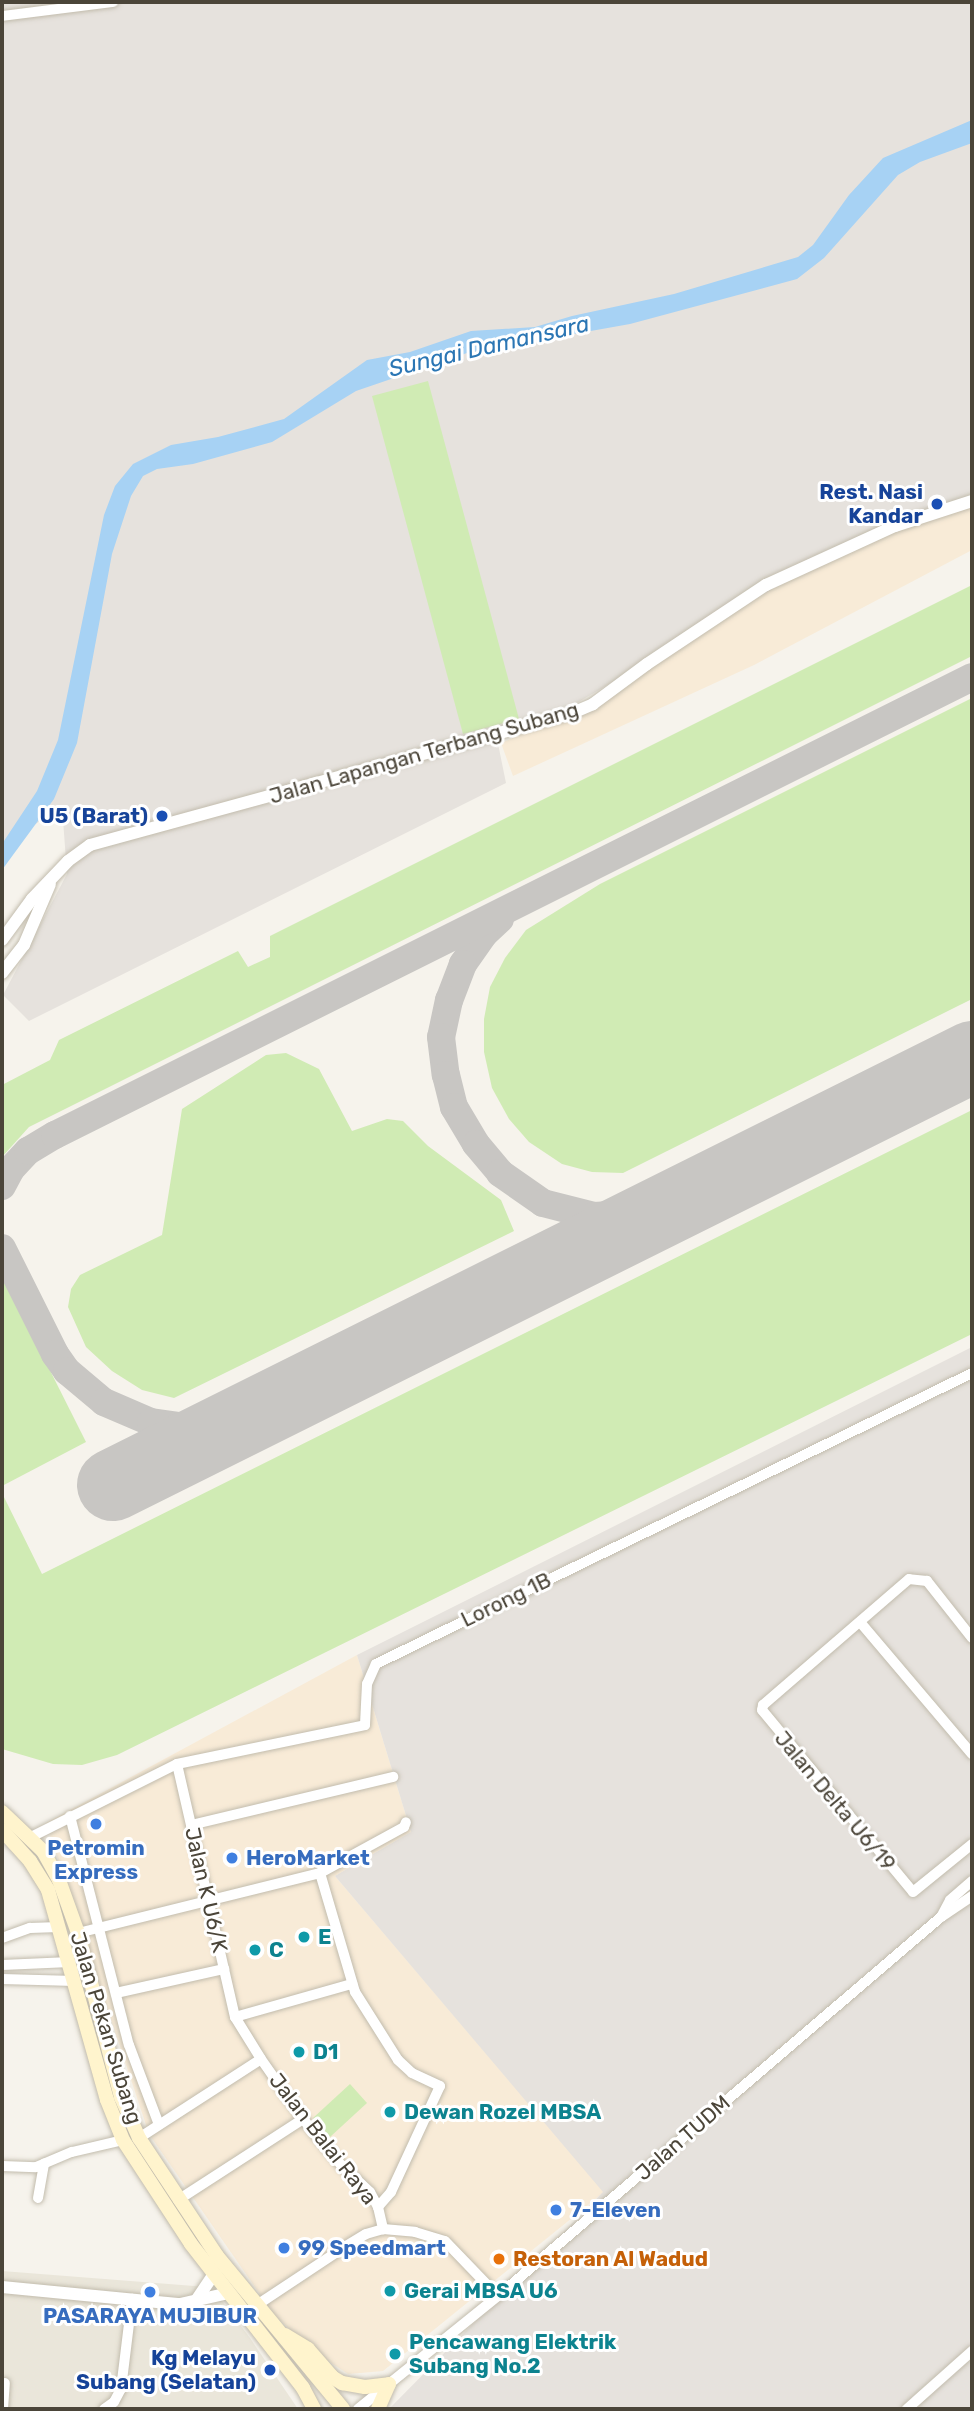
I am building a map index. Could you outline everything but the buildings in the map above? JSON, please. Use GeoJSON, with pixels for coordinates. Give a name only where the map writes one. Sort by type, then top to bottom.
{"type":"FeatureCollection","features":[{"type":"Feature","properties":{"kind":"main road","name":"Jalan Pekan Subang"},"geometry":{"type":"LineString","coordinates":[[2,1812],[43,1851],[59,1880],[78,1933],[121,2096],[139,2138],[217,2256],[343,2409]]}},
{"type":"Feature","properties":{"kind":"main road","name":"Jalan Pekan Subang"},"geometry":{"type":"LineString","coordinates":[[2,1830],[30,1861],[48,1890],[107,2100],[123,2140],[214,2274],[303,2388],[314,2409]]}},
{"type":"Feature","properties":{"kind":"main road"},"geometry":{"type":"LineString","coordinates":[[277,2331],[308,2349],[332,2377],[342,2383],[365,2387],[389,2384]]}},
{"type":"Feature","properties":{"kind":"main road"},"geometry":{"type":"LineString","coordinates":[[378,2409],[389,2384]]}},
{"type":"Feature","properties":{"kind":"street"},"geometry":{"type":"LineString","coordinates":[[2,16],[113,2]]}},
{"type":"Feature","properties":{"kind":"street","name":"Jalan Lapangan Terbang Subang"},"geometry":{"type":"LineString","coordinates":[[2,940],[32,899],[68,861],[90,845],[570,715],[593,704],[647,664],[766,586],[895,526],[972,501]]}},
{"type":"Feature","properties":{"kind":"street"},"geometry":{"type":"LineString","coordinates":[[2,973],[24,945],[45,902],[51,880]]}},
{"type":"Feature","properties":{"kind":"street","name":"Lorong 1B"},"geometry":{"type":"LineString","coordinates":[[29,1838],[177,1764],[365,1725],[367,1684],[376,1664],[713,1497],[972,1373]]}},
{"type":"Feature","properties":{"kind":"street"},"geometry":{"type":"LineString","coordinates":[[972,1638],[927,1581],[916,1578],[909,1580],[860,1622],[972,1754]]}},
{"type":"Feature","properties":{"kind":"street","name":"Jalan Delta U6/19"},"geometry":{"type":"LineString","coordinates":[[860,1622],[764,1705],[763,1715],[907,1887],[917,1891],[972,1844]]}},
{"type":"Feature","properties":{"kind":"street","name":"Jalan K U6/K"},"geometry":{"type":"LineString","coordinates":[[177,1764],[235,2017]]}},
{"type":"Feature","properties":{"kind":"street"},"geometry":{"type":"LineString","coordinates":[[191,1825],[393,1777]]}},
{"type":"Feature","properties":{"kind":"street"},"geometry":{"type":"LineString","coordinates":[[70,1816],[129,2045],[159,2125]]}},
{"type":"Feature","properties":{"kind":"street"},"geometry":{"type":"LineString","coordinates":[[78,1933],[320,1873],[404,1827],[406,1822]]}},
{"type":"Feature","properties":{"kind":"street"},"geometry":{"type":"LineString","coordinates":[[320,1873],[352,1984],[398,2060],[412,2073],[440,2086],[391,2192],[378,2207]]}},
{"type":"Feature","properties":{"kind":"street","name":"Jalan TUDM"},"geometry":{"type":"LineString","coordinates":[[941,1917],[950,1900],[972,1881]]}},
{"type":"Feature","properties":{"kind":"street","name":"Jalan TUDM"},"geometry":{"type":"LineString","coordinates":[[358,2409],[498,2296],[941,1917],[972,1896]]}},
{"type":"Feature","properties":{"kind":"street"},"geometry":{"type":"LineString","coordinates":[[2,1938],[30,1928],[59,1927]]}},
{"type":"Feature","properties":{"kind":"street"},"geometry":{"type":"LineString","coordinates":[[2,1965],[69,1962]]}},
{"type":"Feature","properties":{"kind":"street"},"geometry":{"type":"LineString","coordinates":[[116,1993],[224,1969]]}},
{"type":"Feature","properties":{"kind":"street"},"geometry":{"type":"LineString","coordinates":[[2,1979],[75,1981]]}},
{"type":"Feature","properties":{"kind":"street"},"geometry":{"type":"LineString","coordinates":[[235,2017],[352,1984]]}},
{"type":"Feature","properties":{"kind":"street","name":"Jalan Balai Raya"},"geometry":{"type":"LineString","coordinates":[[235,2017],[303,2119],[342,2166],[370,2192],[378,2207],[383,2229]]}},
{"type":"Feature","properties":{"kind":"street"},"geometry":{"type":"LineString","coordinates":[[139,2138],[261,2059]]}},
{"type":"Feature","properties":{"kind":"street"},"geometry":{"type":"LineString","coordinates":[[178,2200],[303,2119]]}},
{"type":"Feature","properties":{"kind":"street"},"geometry":{"type":"LineString","coordinates":[[2,2166],[44,2164],[72,2152],[123,2140]]}},
{"type":"Feature","properties":{"kind":"street"},"geometry":{"type":"LineString","coordinates":[[38,2198],[44,2164]]}},
{"type":"Feature","properties":{"kind":"street"},"geometry":{"type":"LineString","coordinates":[[257,2305],[366,2234],[383,2229],[415,2232],[446,2241],[498,2296]]}},
{"type":"Feature","properties":{"kind":"street"},"geometry":{"type":"LineString","coordinates":[[195,2302],[214,2274]]}},
{"type":"Feature","properties":{"kind":"street"},"geometry":{"type":"LineString","coordinates":[[2,2287],[195,2302],[229,2294]]}},
{"type":"Feature","properties":{"kind":"street"},"geometry":{"type":"LineString","coordinates":[[104,2409],[117,2399],[121,2389],[132,2299]]}},
{"type":"Feature","properties":{"kind":"street"},"geometry":{"type":"LineString","coordinates":[[907,2409],[972,2351]]}},
{"type":"Feature","properties":{"kind":"street"},"geometry":{"type":"LineString","coordinates":[[3,2409],[5,2383]]}},
{"type":"Feature","properties":{"kind":"shaded area"},"geometry":{"type":"Polygon","coordinates":[[[2,2],[972,2],[972,501],[827,557],[568,708],[495,729],[506,783],[29,1021],[3,995],[67,874],[62,806],[2,847],[2,2]]]}},
{"type":"Feature","properties":{"kind":"shaded area"},"geometry":{"type":"Polygon","coordinates":[[[972,502],[972,550],[754,665],[513,776],[501,743],[593,704],[696,631],[806,567],[972,502]]]}},
{"type":"Feature","properties":{"kind":"shaded area"},"geometry":{"type":"Polygon","coordinates":[[[972,1347],[972,2409],[389,2409],[603,2192],[335,1876],[411,1832],[357,1655],[972,1347]]]}},
{"type":"Feature","properties":{"kind":"shaded area"},"geometry":{"type":"Polygon","coordinates":[[[357,1655],[411,1832],[335,1876],[604,2192],[383,2371],[348,2374],[319,2355],[275,2316],[149,2134],[46,1823],[357,1655]]]}},
{"type":"Feature","properties":{"kind":"shaded area"},"geometry":{"type":"Polygon","coordinates":[[[2,2271],[207,2287],[219,2297],[250,2338],[298,2409],[2,2409],[2,2271]]]}},
{"type":"Feature","properties":{"kind":"green space"},"geometry":{"type":"Polygon","coordinates":[[[428,381],[519,719],[463,734],[372,396],[428,381]]]}},
{"type":"Feature","properties":{"kind":"green space"},"geometry":{"type":"Polygon","coordinates":[[[972,585],[972,656],[29,1127],[2,1157],[2,1085],[50,1060],[59,1040],[238,951],[248,967],[270,957],[270,936],[972,585]]]}},
{"type":"Feature","properties":{"kind":"green space"},"geometry":{"type":"Polygon","coordinates":[[[972,698],[972,999],[623,1173],[592,1172],[562,1164],[529,1142],[509,1119],[492,1088],[484,1052],[484,1019],[490,987],[505,958],[526,930],[600,884],[972,698]]]}},
{"type":"Feature","properties":{"kind":"green space"},"geometry":{"type":"Polygon","coordinates":[[[286,1053],[319,1069],[352,1131],[387,1119],[403,1121],[428,1146],[501,1200],[514,1231],[174,1398],[142,1390],[112,1371],[86,1347],[68,1307],[71,1289],[80,1275],[162,1235],[182,1109],[266,1055],[286,1053]]]}},
{"type":"Feature","properties":{"kind":"green space"},"geometry":{"type":"Polygon","coordinates":[[[972,1110],[972,1334],[117,1755],[82,1765],[53,1764],[2,1749],[2,1493],[42,1574],[972,1110]]]}},
{"type":"Feature","properties":{"kind":"green space"},"geometry":{"type":"Polygon","coordinates":[[[2,1275],[86,1442],[2,1486],[2,1275]]]}},
{"type":"Feature","properties":{"kind":"green space"},"geometry":{"type":"Polygon","coordinates":[[[350,2084],[367,2103],[330,2137],[313,2118],[350,2084]]]}},
{"type":"Feature","properties":{"kind":"water","name":"Sungai Damansara"},"geometry":{"type":"Polygon","coordinates":[[[972,120],[972,143],[920,162],[898,175],[824,258],[797,279],[630,324],[467,353],[356,391],[272,442],[193,464],[157,469],[143,476],[131,496],[112,554],[77,743],[54,799],[2,870],[2,844],[37,791],[58,740],[104,515],[115,486],[133,464],[171,445],[218,437],[284,419],[367,360],[410,352],[471,331],[535,327],[572,316],[674,294],[798,257],[813,245],[849,195],[883,158],[972,120]]]}},
{"type":"Feature","properties":{"kind":"taxiway"},"geometry":{"type":"LineString","coordinates":[[2,1186],[11,1169],[28,1151],[55,1135],[972,677]]}},
{"type":"Feature","properties":{"kind":"taxiway"},"geometry":{"type":"LineString","coordinates":[[500,919],[484,934],[463,964],[449,1000],[441,1037],[454,1107],[476,1144],[500,1173],[543,1203],[594,1216],[661,1212]]}},
{"type":"Feature","properties":{"kind":"taxiway"},"geometry":{"type":"LineString","coordinates":[[2,1248],[55,1354],[67,1371],[104,1402],[151,1422],[178,1426],[203,1427],[245,1419]]}},
{"type":"Feature","properties":{"kind":"runway"},"geometry":{"type":"LineString","coordinates":[[113,1485],[972,1057]]}},
{"type":"Feature","properties":{"kind":"place","name":"Rest. Nasi Kandar"},"geometry":{"type":"Point","coordinates":[937,504]}},
{"type":"Feature","properties":{"kind":"place","name":"U5 (Barat)"},"geometry":{"type":"Point","coordinates":[162,816]}},
{"type":"Feature","properties":{"kind":"place","name":"Petromin Express"},"geometry":{"type":"Point","coordinates":[96,1824]}},
{"type":"Feature","properties":{"kind":"place","name":"HeroMarket"},"geometry":{"type":"Point","coordinates":[232,1858]}},
{"type":"Feature","properties":{"kind":"place","name":"E"},"geometry":{"type":"Point","coordinates":[304,1937]}},
{"type":"Feature","properties":{"kind":"place","name":"C"},"geometry":{"type":"Point","coordinates":[255,1950]}},
{"type":"Feature","properties":{"kind":"place","name":"D1"},"geometry":{"type":"Point","coordinates":[299,2052]}},
{"type":"Feature","properties":{"kind":"place","name":"Dewan Rozel MBSA"},"geometry":{"type":"Point","coordinates":[390,2112]}},
{"type":"Feature","properties":{"kind":"place","name":"7-Eleven"},"geometry":{"type":"Point","coordinates":[556,2210]}},
{"type":"Feature","properties":{"kind":"place","name":"99 Speedmart"},"geometry":{"type":"Point","coordinates":[284,2248]}},
{"type":"Feature","properties":{"kind":"place","name":"Restoran Al Wadud"},"geometry":{"type":"Point","coordinates":[499,2259]}},
{"type":"Feature","properties":{"kind":"place","name":"Gerai MBSA U6"},"geometry":{"type":"Point","coordinates":[390,2291]}},
{"type":"Feature","properties":{"kind":"place","name":"PASARAYA MUJIBUR"},"geometry":{"type":"Point","coordinates":[150,2292]}},
{"type":"Feature","properties":{"kind":"place","name":"Pencawang Elektrik Subang No.2"},"geometry":{"type":"Point","coordinates":[395,2354]}},
{"type":"Feature","properties":{"kind":"place","name":"Kg Melayu Subang (Selatan)"},"geometry":{"type":"Point","coordinates":[270,2370]}}]}
